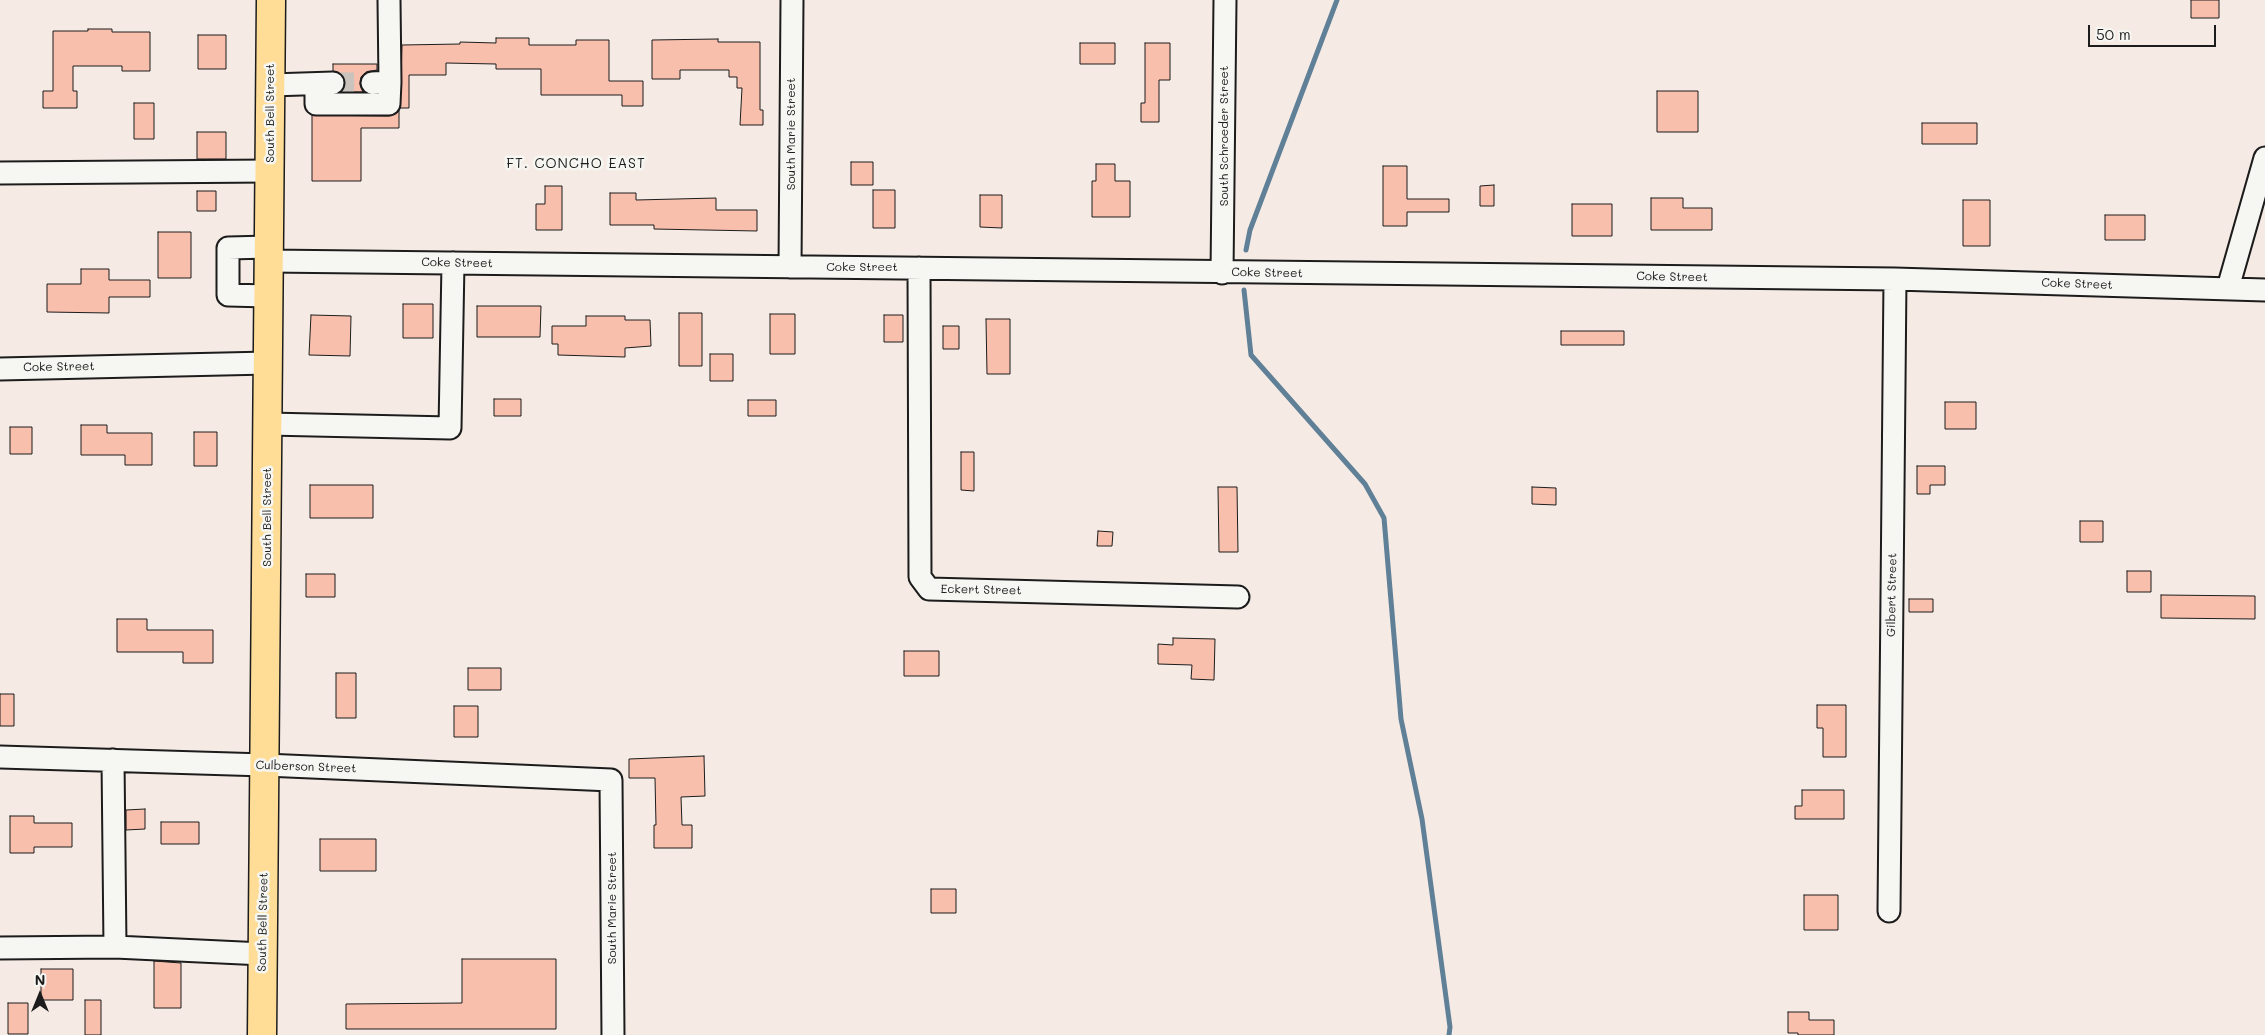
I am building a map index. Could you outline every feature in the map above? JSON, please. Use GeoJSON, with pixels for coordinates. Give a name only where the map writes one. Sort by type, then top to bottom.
{"type":"FeatureCollection","features":[{"type":"Feature","properties":{"kind":"main road","name":"South Bell Street"},"geometry":{"type":"LineString","coordinates":[[262,1035],[271,0]]}},
{"type":"Feature","properties":{"kind":"street"},"geometry":{"type":"LineString","coordinates":[[271,85],[324,84],[316,104],[389,104],[381,82],[389,0]]}},
{"type":"Feature","properties":{"kind":"street","name":"South Marie Street"},"geometry":{"type":"LineString","coordinates":[[790,267],[792,0]]}},
{"type":"Feature","properties":{"kind":"street","name":"South Schroeder Street"},"geometry":{"type":"LineString","coordinates":[[1222,273],[1225,0]]}},
{"type":"Feature","properties":{"kind":"street"},"geometry":{"type":"LineString","coordinates":[[2228,288],[2265,158]]}},
{"type":"Feature","properties":{"kind":"street"},"geometry":{"type":"LineString","coordinates":[[0,174],[270,171]]}},
{"type":"Feature","properties":{"kind":"street","name":"Coke Street"},"geometry":{"type":"LineString","coordinates":[[268,296],[228,296],[228,248],[269,254],[453,263],[1895,279],[2265,290]]}},
{"type":"Feature","properties":{"kind":"street"},"geometry":{"type":"LineString","coordinates":[[268,424],[450,428],[453,263]]}},
{"type":"Feature","properties":{"kind":"street","name":"Eckert Street"},"geometry":{"type":"LineString","coordinates":[[919,268],[920,577],[929,589],[1238,597]]}},
{"type":"Feature","properties":{"kind":"street","name":"Gilbert Street"},"geometry":{"type":"LineString","coordinates":[[1889,911],[1895,279]]}},
{"type":"Feature","properties":{"kind":"street","name":"Coke Street"},"geometry":{"type":"LineString","coordinates":[[0,369],[268,363]]}},
{"type":"Feature","properties":{"kind":"street","name":"Culberson Street"},"geometry":{"type":"LineString","coordinates":[[0,757],[265,765],[612,780]]}},
{"type":"Feature","properties":{"kind":"street"},"geometry":{"type":"LineString","coordinates":[[113,760],[115,947]]}},
{"type":"Feature","properties":{"kind":"street","name":"South Marie Street"},"geometry":{"type":"LineString","coordinates":[[612,780],[612,1035]]}},
{"type":"Feature","properties":{"kind":"street"},"geometry":{"type":"LineString","coordinates":[[0,948],[115,947],[263,954]]}},
{"type":"Feature","properties":{"kind":"building"},"geometry":{"type":"Polygon","coordinates":[[[2191,0],[2219,0],[2219,18],[2191,18],[2191,0]]]}},
{"type":"Feature","properties":{"kind":"building"},"geometry":{"type":"Polygon","coordinates":[[[88,29],[112,29],[112,32],[150,32],[150,71],[122,71],[122,66],[73,66],[73,91],[77,91],[77,108],[43,108],[43,91],[53,91],[53,31],[88,31],[88,29]]]}},
{"type":"Feature","properties":{"kind":"building"},"geometry":{"type":"Polygon","coordinates":[[[198,35],[226,35],[226,69],[198,69],[198,35]]]}},
{"type":"Feature","properties":{"kind":"building"},"geometry":{"type":"Polygon","coordinates":[[[496,38],[529,38],[529,45],[576,45],[576,40],[609,40],[609,81],[643,81],[643,106],[622,106],[622,95],[541,95],[541,69],[496,69],[496,64],[446,63],[446,75],[409,75],[409,108],[400,108],[402,45],[460,44],[460,42],[496,43],[496,38]]]}},
{"type":"Feature","properties":{"kind":"building"},"geometry":{"type":"Polygon","coordinates":[[[718,39],[718,42],[760,42],[760,110],[763,110],[763,125],[740,125],[742,88],[737,88],[737,77],[729,77],[729,70],[680,70],[680,79],[652,79],[652,40],[718,39]]]}},
{"type":"Feature","properties":{"kind":"building"},"geometry":{"type":"Polygon","coordinates":[[[1080,43],[1115,43],[1115,64],[1080,64],[1080,43]]]}},
{"type":"Feature","properties":{"kind":"building"},"geometry":{"type":"Polygon","coordinates":[[[1145,43],[1170,43],[1170,80],[1159,80],[1159,122],[1141,122],[1141,103],[1145,103],[1145,43]]]}},
{"type":"Feature","properties":{"kind":"building"},"geometry":{"type":"Polygon","coordinates":[[[333,64],[377,64],[377,70],[366,72],[361,77],[360,84],[363,92],[342,92],[345,83],[344,77],[333,71],[333,64]]]}},
{"type":"Feature","properties":{"kind":"building"},"geometry":{"type":"Polygon","coordinates":[[[1657,91],[1698,91],[1698,132],[1657,132],[1657,91]]]}},
{"type":"Feature","properties":{"kind":"building"},"geometry":{"type":"Polygon","coordinates":[[[134,103],[154,103],[154,139],[134,139],[134,103]]]}},
{"type":"Feature","properties":{"kind":"building"},"geometry":{"type":"Polygon","coordinates":[[[399,111],[399,128],[361,128],[361,181],[312,181],[312,115],[389,116],[399,111]]]}},
{"type":"Feature","properties":{"kind":"building"},"geometry":{"type":"Polygon","coordinates":[[[1922,123],[1977,123],[1977,144],[1922,144],[1922,123]]]}},
{"type":"Feature","properties":{"kind":"building"},"geometry":{"type":"Polygon","coordinates":[[[197,132],[226,132],[226,159],[197,159],[197,132]]]}},
{"type":"Feature","properties":{"kind":"building"},"geometry":{"type":"Polygon","coordinates":[[[851,162],[873,162],[873,185],[851,185],[851,162]]]}},
{"type":"Feature","properties":{"kind":"building"},"geometry":{"type":"Polygon","coordinates":[[[1096,164],[1115,164],[1115,181],[1130,181],[1130,217],[1092,217],[1092,181],[1096,181],[1096,164]]]}},
{"type":"Feature","properties":{"kind":"building"},"geometry":{"type":"Polygon","coordinates":[[[1383,166],[1407,166],[1407,199],[1449,199],[1449,212],[1407,212],[1407,226],[1383,226],[1383,166]]]}},
{"type":"Feature","properties":{"kind":"building"},"geometry":{"type":"Polygon","coordinates":[[[1494,185],[1494,206],[1480,206],[1480,186],[1494,185]]]}},
{"type":"Feature","properties":{"kind":"building"},"geometry":{"type":"Polygon","coordinates":[[[545,186],[562,186],[562,230],[536,230],[536,204],[545,204],[545,186]]]}},
{"type":"Feature","properties":{"kind":"building"},"geometry":{"type":"Polygon","coordinates":[[[873,190],[895,190],[895,228],[873,228],[873,190]]]}},
{"type":"Feature","properties":{"kind":"building"},"geometry":{"type":"Polygon","coordinates":[[[197,191],[216,191],[216,211],[197,211],[197,191]]]}},
{"type":"Feature","properties":{"kind":"building"},"geometry":{"type":"Polygon","coordinates":[[[610,193],[636,193],[636,200],[716,198],[716,210],[757,210],[757,231],[654,229],[654,225],[610,225],[610,193]]]}},
{"type":"Feature","properties":{"kind":"building"},"geometry":{"type":"Polygon","coordinates":[[[980,195],[1002,195],[1002,228],[980,227],[980,195]]]}},
{"type":"Feature","properties":{"kind":"building"},"geometry":{"type":"Polygon","coordinates":[[[1651,198],[1683,198],[1683,208],[1712,208],[1712,230],[1651,230],[1651,198]]]}},
{"type":"Feature","properties":{"kind":"building"},"geometry":{"type":"Polygon","coordinates":[[[1963,200],[1990,200],[1990,246],[1963,246],[1963,200]]]}},
{"type":"Feature","properties":{"kind":"building"},"geometry":{"type":"Polygon","coordinates":[[[1572,204],[1612,204],[1612,236],[1572,236],[1572,204]]]}},
{"type":"Feature","properties":{"kind":"building"},"geometry":{"type":"Polygon","coordinates":[[[2105,215],[2145,215],[2145,240],[2105,240],[2105,215]]]}},
{"type":"Feature","properties":{"kind":"building"},"geometry":{"type":"Polygon","coordinates":[[[158,232],[191,232],[191,278],[158,278],[158,232]]]}},
{"type":"Feature","properties":{"kind":"building"},"geometry":{"type":"Polygon","coordinates":[[[81,269],[109,269],[109,280],[150,280],[150,297],[109,297],[109,313],[47,312],[47,284],[81,284],[81,269]]]}},
{"type":"Feature","properties":{"kind":"building"},"geometry":{"type":"Polygon","coordinates":[[[403,304],[433,304],[433,338],[403,338],[403,304]]]}},
{"type":"Feature","properties":{"kind":"building"},"geometry":{"type":"Polygon","coordinates":[[[477,306],[541,306],[540,337],[477,337],[477,306]]]}},
{"type":"Feature","properties":{"kind":"building"},"geometry":{"type":"Polygon","coordinates":[[[679,313],[702,313],[702,366],[679,366],[679,313]]]}},
{"type":"Feature","properties":{"kind":"building"},"geometry":{"type":"Polygon","coordinates":[[[770,314],[795,314],[795,354],[770,354],[770,314]]]}},
{"type":"Feature","properties":{"kind":"building"},"geometry":{"type":"Polygon","coordinates":[[[311,315],[351,316],[350,356],[309,355],[311,315]]]}},
{"type":"Feature","properties":{"kind":"building"},"geometry":{"type":"Polygon","coordinates":[[[884,315],[903,315],[903,342],[884,342],[884,315]]]}},
{"type":"Feature","properties":{"kind":"building"},"geometry":{"type":"Polygon","coordinates":[[[586,316],[625,316],[625,320],[650,320],[651,346],[625,348],[625,357],[558,355],[558,344],[552,344],[552,326],[586,326],[586,316]]]}},
{"type":"Feature","properties":{"kind":"building"},"geometry":{"type":"Polygon","coordinates":[[[986,319],[1010,319],[1010,374],[987,374],[986,319]]]}},
{"type":"Feature","properties":{"kind":"building"},"geometry":{"type":"Polygon","coordinates":[[[943,326],[959,326],[959,349],[943,349],[943,326]]]}},
{"type":"Feature","properties":{"kind":"building"},"geometry":{"type":"Polygon","coordinates":[[[1561,331],[1624,331],[1624,345],[1561,345],[1561,331]]]}},
{"type":"Feature","properties":{"kind":"building"},"geometry":{"type":"Polygon","coordinates":[[[710,354],[733,354],[733,381],[710,381],[710,354]]]}},
{"type":"Feature","properties":{"kind":"building"},"geometry":{"type":"Polygon","coordinates":[[[494,399],[521,399],[521,416],[494,416],[494,399]]]}},
{"type":"Feature","properties":{"kind":"building"},"geometry":{"type":"Polygon","coordinates":[[[748,400],[776,400],[776,416],[748,416],[748,400]]]}},
{"type":"Feature","properties":{"kind":"building"},"geometry":{"type":"Polygon","coordinates":[[[1945,402],[1976,402],[1976,429],[1945,429],[1945,402]]]}},
{"type":"Feature","properties":{"kind":"building"},"geometry":{"type":"Polygon","coordinates":[[[81,425],[107,425],[107,433],[152,433],[152,465],[125,465],[125,455],[81,455],[81,425]]]}},
{"type":"Feature","properties":{"kind":"building"},"geometry":{"type":"Polygon","coordinates":[[[10,427],[32,427],[32,454],[10,454],[10,427]]]}},
{"type":"Feature","properties":{"kind":"building"},"geometry":{"type":"Polygon","coordinates":[[[194,432],[217,432],[217,466],[194,466],[194,432]]]}},
{"type":"Feature","properties":{"kind":"building"},"geometry":{"type":"Polygon","coordinates":[[[961,452],[974,452],[974,491],[961,490],[961,452]]]}},
{"type":"Feature","properties":{"kind":"building"},"geometry":{"type":"Polygon","coordinates":[[[1917,466],[1945,466],[1945,485],[1930,485],[1930,494],[1917,494],[1917,466]]]}},
{"type":"Feature","properties":{"kind":"building"},"geometry":{"type":"Polygon","coordinates":[[[310,485],[373,485],[373,518],[310,518],[310,485]]]}},
{"type":"Feature","properties":{"kind":"building"},"geometry":{"type":"Polygon","coordinates":[[[1218,487],[1237,487],[1238,552],[1219,552],[1218,487]]]}},
{"type":"Feature","properties":{"kind":"building"},"geometry":{"type":"Polygon","coordinates":[[[1532,487],[1556,488],[1556,505],[1532,504],[1532,487]]]}},
{"type":"Feature","properties":{"kind":"building"},"geometry":{"type":"Polygon","coordinates":[[[2080,521],[2103,521],[2103,542],[2080,542],[2080,521]]]}},
{"type":"Feature","properties":{"kind":"building"},"geometry":{"type":"Polygon","coordinates":[[[1098,531],[1113,532],[1112,546],[1097,546],[1098,531]]]}},
{"type":"Feature","properties":{"kind":"building"},"geometry":{"type":"Polygon","coordinates":[[[2127,571],[2151,571],[2151,592],[2127,592],[2127,571]]]}},
{"type":"Feature","properties":{"kind":"building"},"geometry":{"type":"Polygon","coordinates":[[[306,574],[335,574],[335,597],[306,597],[306,574]]]}},
{"type":"Feature","properties":{"kind":"building"},"geometry":{"type":"Polygon","coordinates":[[[2161,595],[2255,596],[2255,619],[2161,618],[2161,595]]]}},
{"type":"Feature","properties":{"kind":"building"},"geometry":{"type":"Polygon","coordinates":[[[1909,599],[1933,599],[1933,612],[1909,612],[1909,599]]]}},
{"type":"Feature","properties":{"kind":"building"},"geometry":{"type":"Polygon","coordinates":[[[117,619],[147,619],[147,630],[213,630],[213,663],[183,663],[183,652],[117,652],[117,619]]]}},
{"type":"Feature","properties":{"kind":"building"},"geometry":{"type":"Polygon","coordinates":[[[1173,638],[1215,639],[1214,680],[1191,679],[1192,665],[1158,664],[1158,644],[1173,645],[1173,638]]]}},
{"type":"Feature","properties":{"kind":"building"},"geometry":{"type":"Polygon","coordinates":[[[904,651],[939,651],[939,676],[904,676],[904,651]]]}},
{"type":"Feature","properties":{"kind":"building"},"geometry":{"type":"Polygon","coordinates":[[[468,668],[501,668],[501,690],[468,690],[468,668]]]}},
{"type":"Feature","properties":{"kind":"building"},"geometry":{"type":"Polygon","coordinates":[[[336,673],[356,673],[356,718],[336,718],[336,673]]]}},
{"type":"Feature","properties":{"kind":"building"},"geometry":{"type":"Polygon","coordinates":[[[0,694],[14,694],[14,726],[0,726],[0,694]]]}},
{"type":"Feature","properties":{"kind":"building"},"geometry":{"type":"Polygon","coordinates":[[[1817,705],[1846,705],[1846,757],[1823,757],[1823,728],[1817,728],[1817,705]]]}},
{"type":"Feature","properties":{"kind":"building"},"geometry":{"type":"Polygon","coordinates":[[[454,706],[478,706],[478,737],[454,737],[454,706]]]}},
{"type":"Feature","properties":{"kind":"building"},"geometry":{"type":"Polygon","coordinates":[[[704,756],[705,796],[681,797],[682,825],[692,825],[692,848],[654,848],[654,825],[656,825],[655,778],[629,778],[629,759],[704,756]]]}},
{"type":"Feature","properties":{"kind":"building"},"geometry":{"type":"Polygon","coordinates":[[[1802,790],[1844,790],[1844,819],[1795,819],[1795,806],[1802,806],[1802,790]]]}},
{"type":"Feature","properties":{"kind":"building"},"geometry":{"type":"Polygon","coordinates":[[[145,809],[145,829],[126,830],[126,810],[145,809]]]}},
{"type":"Feature","properties":{"kind":"building"},"geometry":{"type":"Polygon","coordinates":[[[10,816],[34,816],[34,823],[72,823],[72,847],[34,847],[34,853],[10,853],[10,816]]]}},
{"type":"Feature","properties":{"kind":"building"},"geometry":{"type":"Polygon","coordinates":[[[161,822],[199,822],[199,844],[161,844],[161,822]]]}},
{"type":"Feature","properties":{"kind":"building"},"geometry":{"type":"Polygon","coordinates":[[[320,839],[376,839],[376,871],[320,871],[320,839]]]}},
{"type":"Feature","properties":{"kind":"building"},"geometry":{"type":"Polygon","coordinates":[[[931,889],[956,889],[956,913],[931,913],[931,889]]]}},
{"type":"Feature","properties":{"kind":"building"},"geometry":{"type":"Polygon","coordinates":[[[1804,895],[1838,895],[1838,930],[1804,930],[1804,895]]]}},
{"type":"Feature","properties":{"kind":"building"},"geometry":{"type":"Polygon","coordinates":[[[462,959],[556,959],[556,1029],[346,1029],[346,1004],[462,1003],[462,959]]]}},
{"type":"Feature","properties":{"kind":"building"},"geometry":{"type":"Polygon","coordinates":[[[154,961],[181,963],[181,1008],[154,1008],[154,961]]]}},
{"type":"Feature","properties":{"kind":"building"},"geometry":{"type":"Polygon","coordinates":[[[41,969],[73,969],[73,1000],[41,1000],[41,969]]]}},
{"type":"Feature","properties":{"kind":"building"},"geometry":{"type":"Polygon","coordinates":[[[85,1000],[101,1000],[101,1035],[85,1035],[85,1000]]]}},
{"type":"Feature","properties":{"kind":"building"},"geometry":{"type":"Polygon","coordinates":[[[8,1003],[28,1003],[28,1034],[8,1034],[8,1003]]]}},
{"type":"Feature","properties":{"kind":"building"},"geometry":{"type":"Polygon","coordinates":[[[1788,1012],[1809,1012],[1809,1020],[1834,1020],[1834,1035],[1798,1035],[1798,1033],[1788,1033],[1788,1012]]]}},
{"type":"Feature","properties":{"kind":"waterway"},"geometry":{"type":"LineString","coordinates":[[1246,250],[1250,230],[1337,0]]}},
{"type":"Feature","properties":{"kind":"waterway"},"geometry":{"type":"LineString","coordinates":[[1244,290],[1251,355],[1365,484],[1384,518],[1401,719],[1422,819],[1450,1027],[1449,1035]]}},
{"type":"Feature","properties":{"kind":"tunnel"},"geometry":{"type":"LineString","coordinates":[[333,83],[372,83]]}},
{"type":"Feature","properties":{"kind":"district","name":"FT. CONCHO EAST"},"geometry":{"type":"Point","coordinates":[576,164]}}]}
